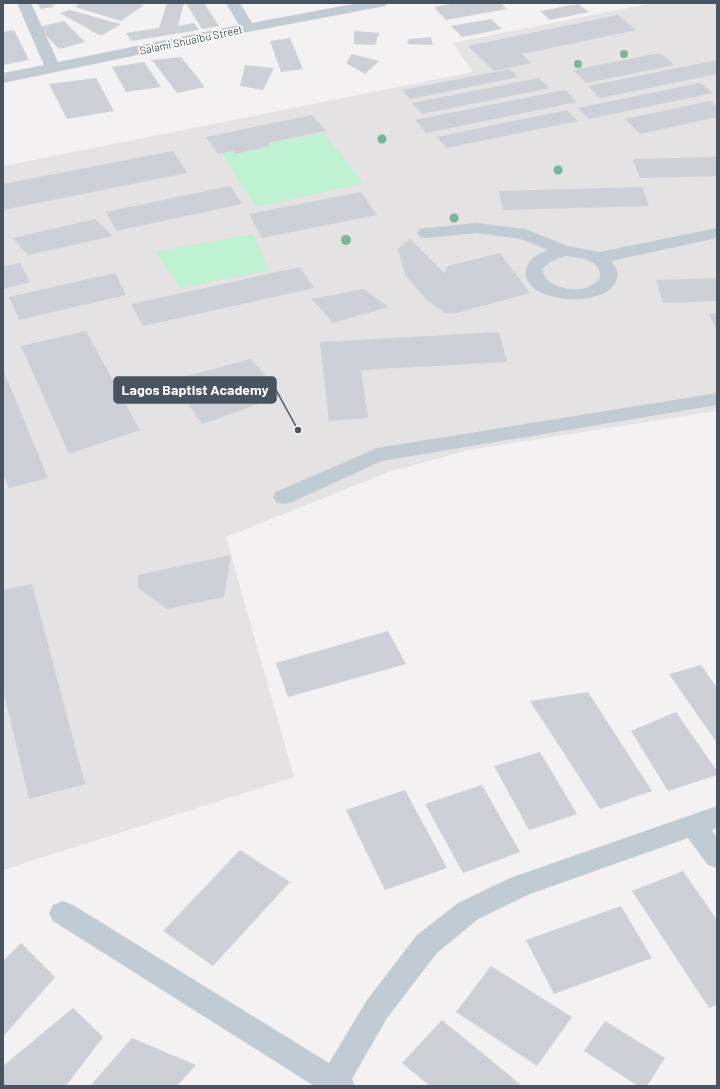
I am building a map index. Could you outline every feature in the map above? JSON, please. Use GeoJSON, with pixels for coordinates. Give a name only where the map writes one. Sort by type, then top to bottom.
{"type":"FeatureCollection","features":[{"type":"Feature","properties":{"kind":"street"},"geometry":{"type":"LineString","coordinates":[[24,3],[53,68]]}},
{"type":"Feature","properties":{"kind":"street"},"geometry":{"type":"LineString","coordinates":[[233,3],[248,28]]}},
{"type":"Feature","properties":{"kind":"street","name":"Salami Shuaibu Street"},"geometry":{"type":"LineString","coordinates":[[3,78],[248,28],[380,3]]}},
{"type":"Feature","properties":{"kind":"street"},"geometry":{"type":"LineString","coordinates":[[426,233],[477,228],[525,234],[565,251],[588,254],[598,258],[609,270],[609,277],[606,283],[599,289],[578,294],[555,291],[545,286],[534,274],[534,268],[538,261],[545,256],[565,251]]}},
{"type":"Feature","properties":{"kind":"street"},"geometry":{"type":"LineString","coordinates":[[598,258],[717,233]]}},
{"type":"Feature","properties":{"kind":"street"},"geometry":{"type":"LineString","coordinates":[[284,497],[377,455],[717,399]]}},
{"type":"Feature","properties":{"kind":"street"},"geometry":{"type":"LineString","coordinates":[[63,913],[337,1084],[377,1009],[427,944],[468,911],[520,886],[705,821],[717,857]]}},
{"type":"Feature","properties":{"kind":"shaded area"},"geometry":{"type":"Polygon","coordinates":[[[653,3],[717,3],[717,411],[468,450],[389,472],[226,537],[294,777],[3,870],[3,166],[473,72],[453,43],[653,3]]]}},
{"type":"Feature","properties":{"kind":"green space"},"geometry":{"type":"Polygon","coordinates":[[[324,133],[363,183],[256,207],[222,154],[232,151],[234,154],[271,147],[269,143],[324,133]]]}},
{"type":"Feature","properties":{"kind":"green space"},"geometry":{"type":"Polygon","coordinates":[[[253,234],[269,270],[180,288],[156,252],[253,234]]]}},
{"type":"Feature","properties":{"kind":"building"},"geometry":{"type":"Polygon","coordinates":[[[37,3],[57,4],[52,5],[54,7],[41,9],[37,3]]]}},
{"type":"Feature","properties":{"kind":"building"},"geometry":{"type":"Polygon","coordinates":[[[81,3],[137,3],[144,5],[121,21],[75,7],[81,3]]]}},
{"type":"Feature","properties":{"kind":"building"},"geometry":{"type":"Polygon","coordinates":[[[167,3],[184,3],[178,26],[194,23],[199,30],[131,41],[126,33],[159,28],[167,3]]]}},
{"type":"Feature","properties":{"kind":"building"},"geometry":{"type":"Polygon","coordinates":[[[186,3],[204,3],[219,26],[202,29],[186,3]]]}},
{"type":"Feature","properties":{"kind":"building"},"geometry":{"type":"Polygon","coordinates":[[[457,3],[500,3],[507,9],[446,20],[434,7],[457,3]]]}},
{"type":"Feature","properties":{"kind":"building"},"geometry":{"type":"Polygon","coordinates":[[[578,4],[589,12],[550,20],[540,11],[578,4]]]}},
{"type":"Feature","properties":{"kind":"building"},"geometry":{"type":"Polygon","coordinates":[[[69,10],[121,24],[101,36],[60,13],[69,10]]]}},
{"type":"Feature","properties":{"kind":"building"},"geometry":{"type":"Polygon","coordinates":[[[618,15],[636,30],[522,54],[531,63],[494,71],[468,46],[618,15]]]}},
{"type":"Feature","properties":{"kind":"building"},"geometry":{"type":"Polygon","coordinates":[[[491,19],[502,29],[462,37],[451,26],[491,19]]]}},
{"type":"Feature","properties":{"kind":"building"},"geometry":{"type":"Polygon","coordinates":[[[64,21],[85,42],[59,49],[38,27],[64,21]]]}},
{"type":"Feature","properties":{"kind":"building"},"geometry":{"type":"Polygon","coordinates":[[[14,30],[29,60],[3,65],[3,32],[14,30]]]}},
{"type":"Feature","properties":{"kind":"building"},"geometry":{"type":"Polygon","coordinates":[[[354,31],[379,33],[375,45],[354,44],[354,31]]]}},
{"type":"Feature","properties":{"kind":"building"},"geometry":{"type":"Polygon","coordinates":[[[431,37],[433,45],[407,44],[409,39],[431,37]]]}},
{"type":"Feature","properties":{"kind":"building"},"geometry":{"type":"Polygon","coordinates":[[[290,38],[303,69],[281,72],[270,41],[290,38]]]}},
{"type":"Feature","properties":{"kind":"building"},"geometry":{"type":"Polygon","coordinates":[[[660,53],[674,65],[586,83],[573,70],[660,53]]]}},
{"type":"Feature","properties":{"kind":"building"},"geometry":{"type":"Polygon","coordinates":[[[352,54],[379,61],[365,74],[346,63],[352,54]]]}},
{"type":"Feature","properties":{"kind":"building"},"geometry":{"type":"Polygon","coordinates":[[[181,57],[205,87],[177,93],[152,60],[181,57]]]}},
{"type":"Feature","properties":{"kind":"building"},"geometry":{"type":"Polygon","coordinates":[[[717,60],[717,74],[600,98],[588,86],[717,60]]]}},
{"type":"Feature","properties":{"kind":"building"},"geometry":{"type":"Polygon","coordinates":[[[144,62],[161,87],[126,92],[112,67],[144,62]]]}},
{"type":"Feature","properties":{"kind":"building"},"geometry":{"type":"Polygon","coordinates":[[[245,65],[274,68],[263,90],[240,86],[245,65]]]}},
{"type":"Feature","properties":{"kind":"building"},"geometry":{"type":"Polygon","coordinates":[[[510,69],[518,77],[410,99],[402,90],[510,69]]]}},
{"type":"Feature","properties":{"kind":"building"},"geometry":{"type":"Polygon","coordinates":[[[96,78],[114,111],[67,119],[49,84],[96,78]]]}},
{"type":"Feature","properties":{"kind":"building"},"geometry":{"type":"Polygon","coordinates":[[[539,78],[550,88],[422,114],[412,103],[539,78]]]}},
{"type":"Feature","properties":{"kind":"building"},"geometry":{"type":"Polygon","coordinates":[[[700,83],[713,93],[589,119],[578,108],[700,83]]]}},
{"type":"Feature","properties":{"kind":"building"},"geometry":{"type":"Polygon","coordinates":[[[565,90],[577,102],[426,133],[415,120],[565,90]]]}},
{"type":"Feature","properties":{"kind":"building"},"geometry":{"type":"Polygon","coordinates":[[[710,101],[717,107],[717,117],[640,134],[625,119],[710,101]]]}},
{"type":"Feature","properties":{"kind":"building"},"geometry":{"type":"Polygon","coordinates":[[[567,110],[578,121],[446,148],[437,137],[567,110]]]}},
{"type":"Feature","properties":{"kind":"building"},"geometry":{"type":"Polygon","coordinates":[[[312,115],[326,131],[268,143],[270,146],[235,154],[233,151],[218,154],[206,137],[312,115]]]}},
{"type":"Feature","properties":{"kind":"building"},"geometry":{"type":"Polygon","coordinates":[[[173,151],[187,173],[3,210],[3,184],[173,151]]]}},
{"type":"Feature","properties":{"kind":"building"},"geometry":{"type":"Polygon","coordinates":[[[717,157],[717,176],[640,178],[633,159],[717,157]]]}},
{"type":"Feature","properties":{"kind":"building"},"geometry":{"type":"Polygon","coordinates":[[[230,186],[242,204],[116,231],[106,212],[230,186]]]}},
{"type":"Feature","properties":{"kind":"building"},"geometry":{"type":"Polygon","coordinates":[[[642,187],[649,206],[503,210],[499,191],[642,187]]]}},
{"type":"Feature","properties":{"kind":"building"},"geometry":{"type":"Polygon","coordinates":[[[361,192],[377,215],[262,238],[249,214],[361,192]]]}},
{"type":"Feature","properties":{"kind":"building"},"geometry":{"type":"Polygon","coordinates":[[[95,219],[113,236],[28,255],[13,238],[95,219]]]}},
{"type":"Feature","properties":{"kind":"building"},"geometry":{"type":"Polygon","coordinates":[[[410,239],[444,273],[448,266],[500,253],[530,293],[456,313],[445,313],[427,300],[405,275],[398,249],[410,239]]]}},
{"type":"Feature","properties":{"kind":"building"},"geometry":{"type":"Polygon","coordinates":[[[20,263],[30,282],[3,289],[3,267],[20,263]]]}},
{"type":"Feature","properties":{"kind":"building"},"geometry":{"type":"Polygon","coordinates":[[[300,267],[314,288],[143,326],[131,304],[300,267]]]}},
{"type":"Feature","properties":{"kind":"building"},"geometry":{"type":"Polygon","coordinates":[[[115,273],[126,295],[19,320],[9,297],[115,273]]]}},
{"type":"Feature","properties":{"kind":"building"},"geometry":{"type":"Polygon","coordinates":[[[717,278],[717,301],[663,303],[656,280],[717,278]]]}},
{"type":"Feature","properties":{"kind":"building"},"geometry":{"type":"Polygon","coordinates":[[[364,289],[388,307],[333,323],[312,299],[364,289]]]}},
{"type":"Feature","properties":{"kind":"building"},"geometry":{"type":"Polygon","coordinates":[[[717,313],[717,331],[709,314],[717,313]]]}},
{"type":"Feature","properties":{"kind":"building"},"geometry":{"type":"Polygon","coordinates":[[[86,331],[140,430],[69,454],[21,346],[86,331]]]}},
{"type":"Feature","properties":{"kind":"building"},"geometry":{"type":"Polygon","coordinates":[[[499,332],[507,362],[361,370],[368,418],[329,421],[320,342],[499,332]]]}},
{"type":"Feature","properties":{"kind":"building"},"geometry":{"type":"Polygon","coordinates":[[[251,359],[282,396],[202,424],[172,380],[251,359]]]}},
{"type":"Feature","properties":{"kind":"building"},"geometry":{"type":"Polygon","coordinates":[[[3,370],[48,478],[9,488],[3,474],[3,370]]]}},
{"type":"Feature","properties":{"kind":"building"},"geometry":{"type":"Polygon","coordinates":[[[231,555],[224,597],[167,609],[138,588],[138,575],[231,555]]]}},
{"type":"Feature","properties":{"kind":"building"},"geometry":{"type":"Polygon","coordinates":[[[32,584],[85,784],[29,799],[3,689],[3,590],[32,584]]]}},
{"type":"Feature","properties":{"kind":"building"},"geometry":{"type":"Polygon","coordinates":[[[388,631],[406,664],[288,697],[276,663],[388,631]]]}},
{"type":"Feature","properties":{"kind":"building"},"geometry":{"type":"Polygon","coordinates":[[[701,665],[717,688],[717,743],[669,674],[701,665]]]}},
{"type":"Feature","properties":{"kind":"building"},"geometry":{"type":"Polygon","coordinates":[[[588,692],[652,791],[600,809],[530,701],[588,692]]]}},
{"type":"Feature","properties":{"kind":"building"},"geometry":{"type":"Polygon","coordinates":[[[676,712],[717,771],[717,775],[668,791],[631,731],[676,712]]]}},
{"type":"Feature","properties":{"kind":"building"},"geometry":{"type":"Polygon","coordinates":[[[540,752],[577,814],[529,830],[494,766],[540,752]]]}},
{"type":"Feature","properties":{"kind":"building"},"geometry":{"type":"Polygon","coordinates":[[[482,785],[520,852],[463,873],[425,804],[482,785]]]}},
{"type":"Feature","properties":{"kind":"building"},"geometry":{"type":"Polygon","coordinates":[[[405,790],[447,868],[385,890],[346,810],[405,790]]]}},
{"type":"Feature","properties":{"kind":"building"},"geometry":{"type":"Polygon","coordinates":[[[240,850],[290,882],[213,966],[163,931],[240,850]]]}},
{"type":"Feature","properties":{"kind":"building"},"geometry":{"type":"Polygon","coordinates":[[[683,871],[717,920],[717,1005],[709,1008],[632,891],[683,871]]]}},
{"type":"Feature","properties":{"kind":"building"},"geometry":{"type":"Polygon","coordinates":[[[621,906],[652,958],[554,994],[526,940],[621,906]]]}},
{"type":"Feature","properties":{"kind":"building"},"geometry":{"type":"Polygon","coordinates":[[[21,943],[55,977],[3,1037],[3,961],[21,943]]]}},
{"type":"Feature","properties":{"kind":"building"},"geometry":{"type":"Polygon","coordinates":[[[491,966],[572,1017],[537,1066],[456,1012],[491,966]]]}},
{"type":"Feature","properties":{"kind":"building"},"geometry":{"type":"Polygon","coordinates":[[[73,1008],[103,1037],[66,1086],[3,1086],[3,1066],[73,1008]]]}},
{"type":"Feature","properties":{"kind":"building"},"geometry":{"type":"Polygon","coordinates":[[[442,1020],[520,1084],[518,1086],[430,1086],[402,1063],[442,1020]]]}},
{"type":"Feature","properties":{"kind":"building"},"geometry":{"type":"Polygon","coordinates":[[[605,1021],[665,1058],[647,1086],[638,1086],[584,1051],[605,1021]]]}},
{"type":"Feature","properties":{"kind":"building"},"geometry":{"type":"Polygon","coordinates":[[[132,1038],[196,1065],[177,1086],[90,1086],[132,1038]]]}},
{"type":"Feature","properties":{"kind":"place","name":"Lagos Baptist Academy"},"geometry":{"type":"Point","coordinates":[298,430]}}]}
